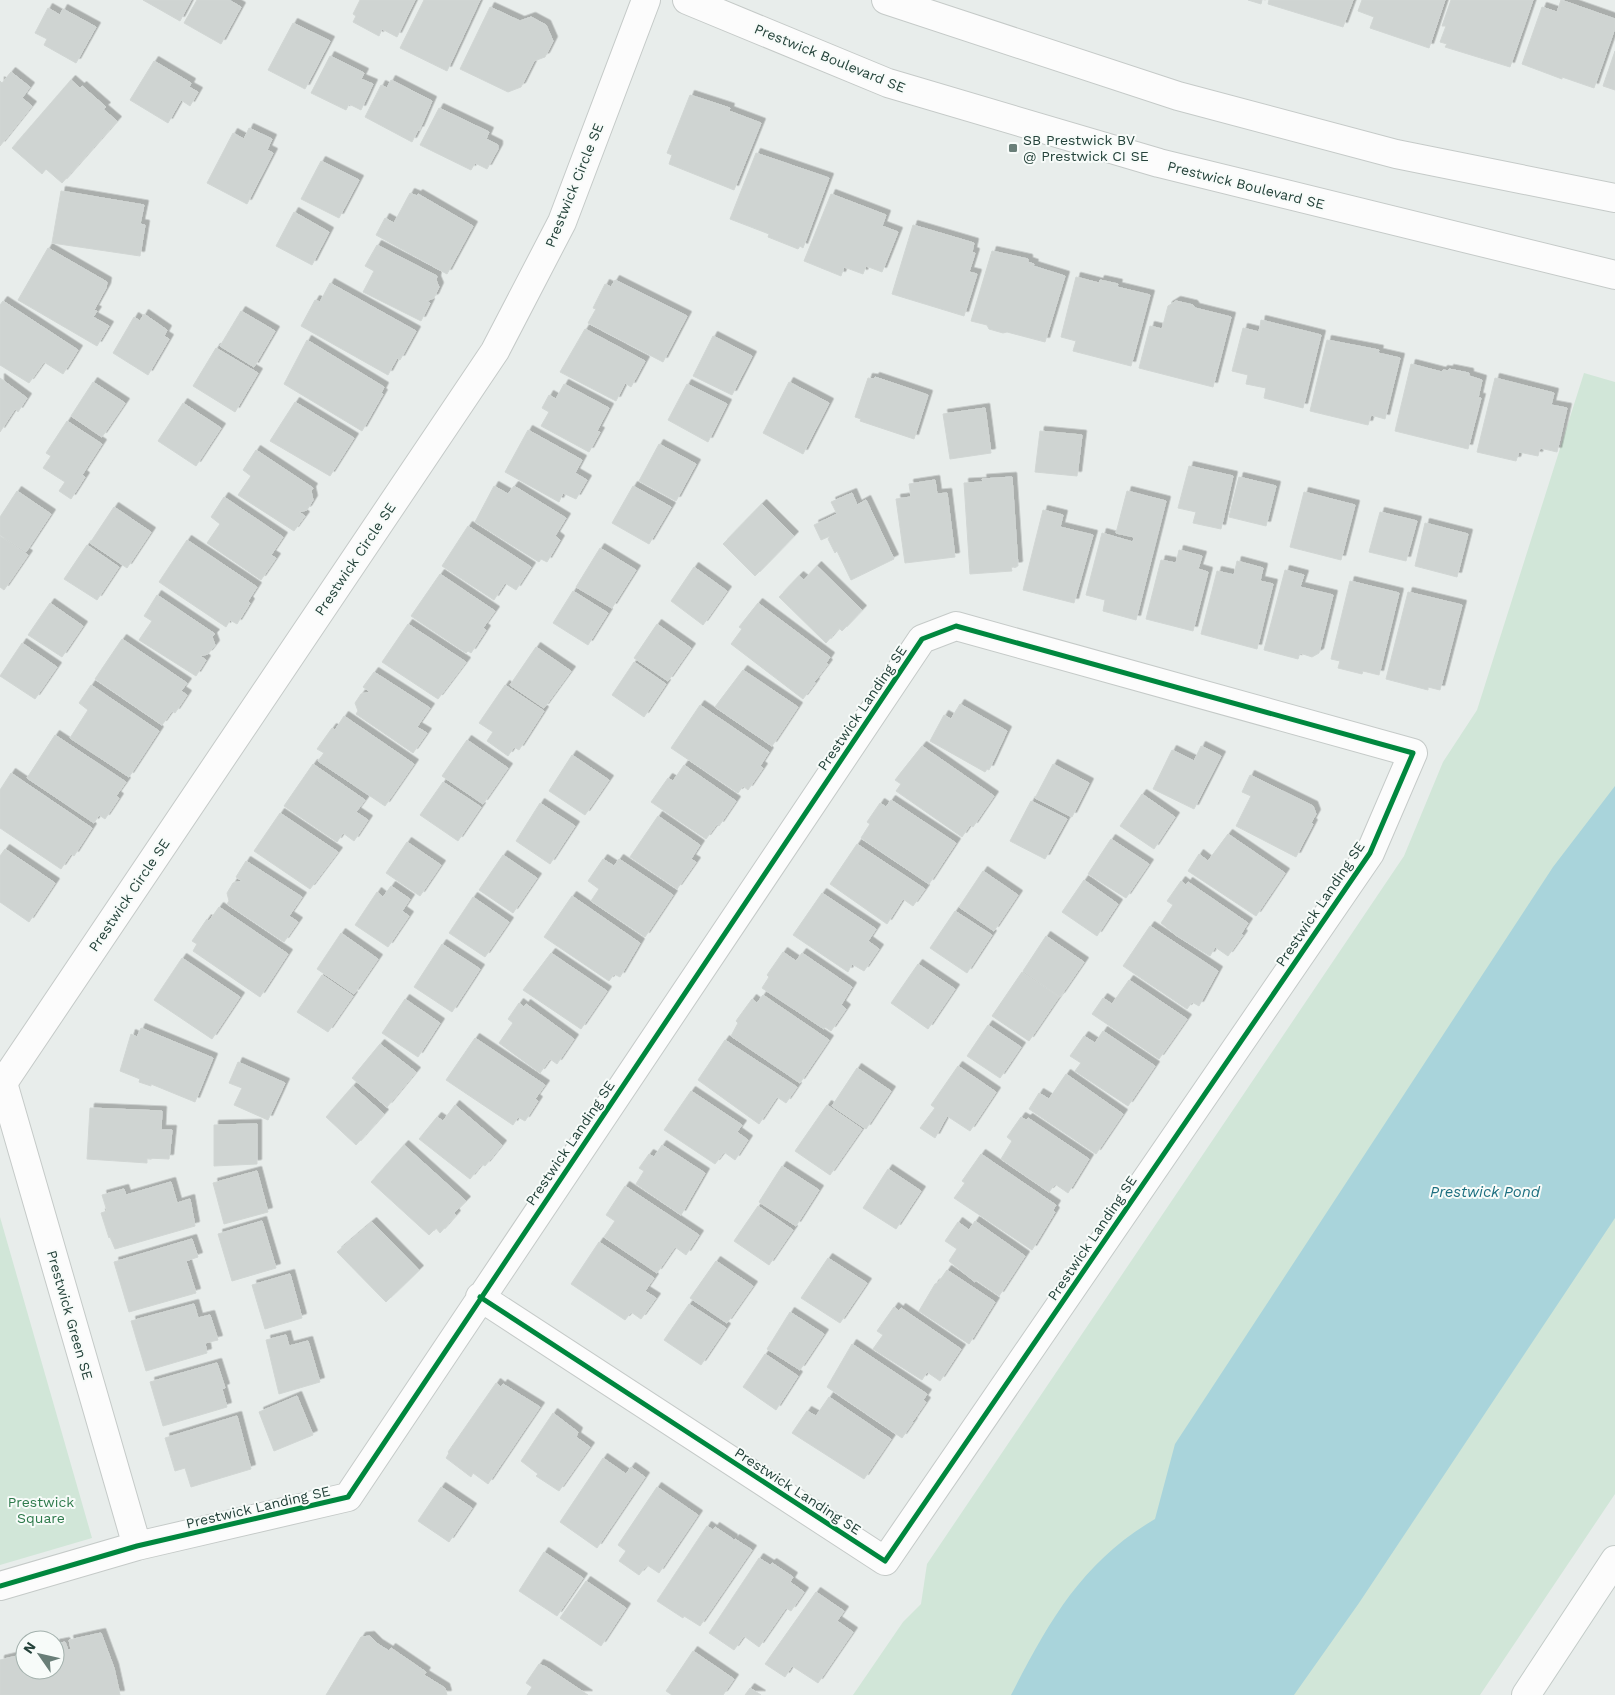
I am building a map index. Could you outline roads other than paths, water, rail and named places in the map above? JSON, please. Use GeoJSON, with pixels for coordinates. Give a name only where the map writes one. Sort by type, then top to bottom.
{"type":"FeatureCollection","features":[{"type":"Feature","properties":{"kind":"street","name":"Prestwick Circle SE"},"geometry":{"type":"LineString","coordinates":[[1,1083],[495,351],[562,222],[646,0]]}},
{"type":"Feature","properties":{"kind":"street","name":"Prestwick Boulevard SE"},"geometry":{"type":"LineString","coordinates":[[687,0],[888,83],[1159,164],[1615,276]]}},
{"type":"Feature","properties":{"kind":"street"},"geometry":{"type":"LineString","coordinates":[[886,0],[1178,96],[1396,154],[1615,198]]}},
{"type":"Feature","properties":{"kind":"street","name":"Prestwick Landing SE"},"geometry":{"type":"LineString","coordinates":[[0,1586],[137,1546],[348,1497],[480,1297],[922,639],[956,626],[1413,753],[1370,853],[885,1561],[480,1297]]}},
{"type":"Feature","properties":{"kind":"street","name":"Prestwick Green SE"},"geometry":{"type":"LineString","coordinates":[[1,1083],[137,1546]]}},
{"type":"Feature","properties":{"kind":"street"},"geometry":{"type":"LineString","coordinates":[[1526,1695],[1615,1560]]}},
{"type":"Feature","properties":{"kind":"water","name":"Prestwick Pond"},"geometry":{"type":"Polygon","coordinates":[[[1615,786],[1615,1218],[1359,1603],[1294,1695],[1011,1695],[1054,1618],[1087,1574],[1129,1536],[1155,1519],[1175,1444],[1553,867],[1615,786]]]}},
{"type":"Feature","properties":{"kind":"place","name":"SB Prestwick BV @ Prestwick CI SE"},"geometry":{"type":"Point","coordinates":[1013,148]}},
{"type":"Feature","properties":{"kind":"park label","name":"Prestwick Square"},"geometry":{"type":"Point","coordinates":[41,1510]}}]}
